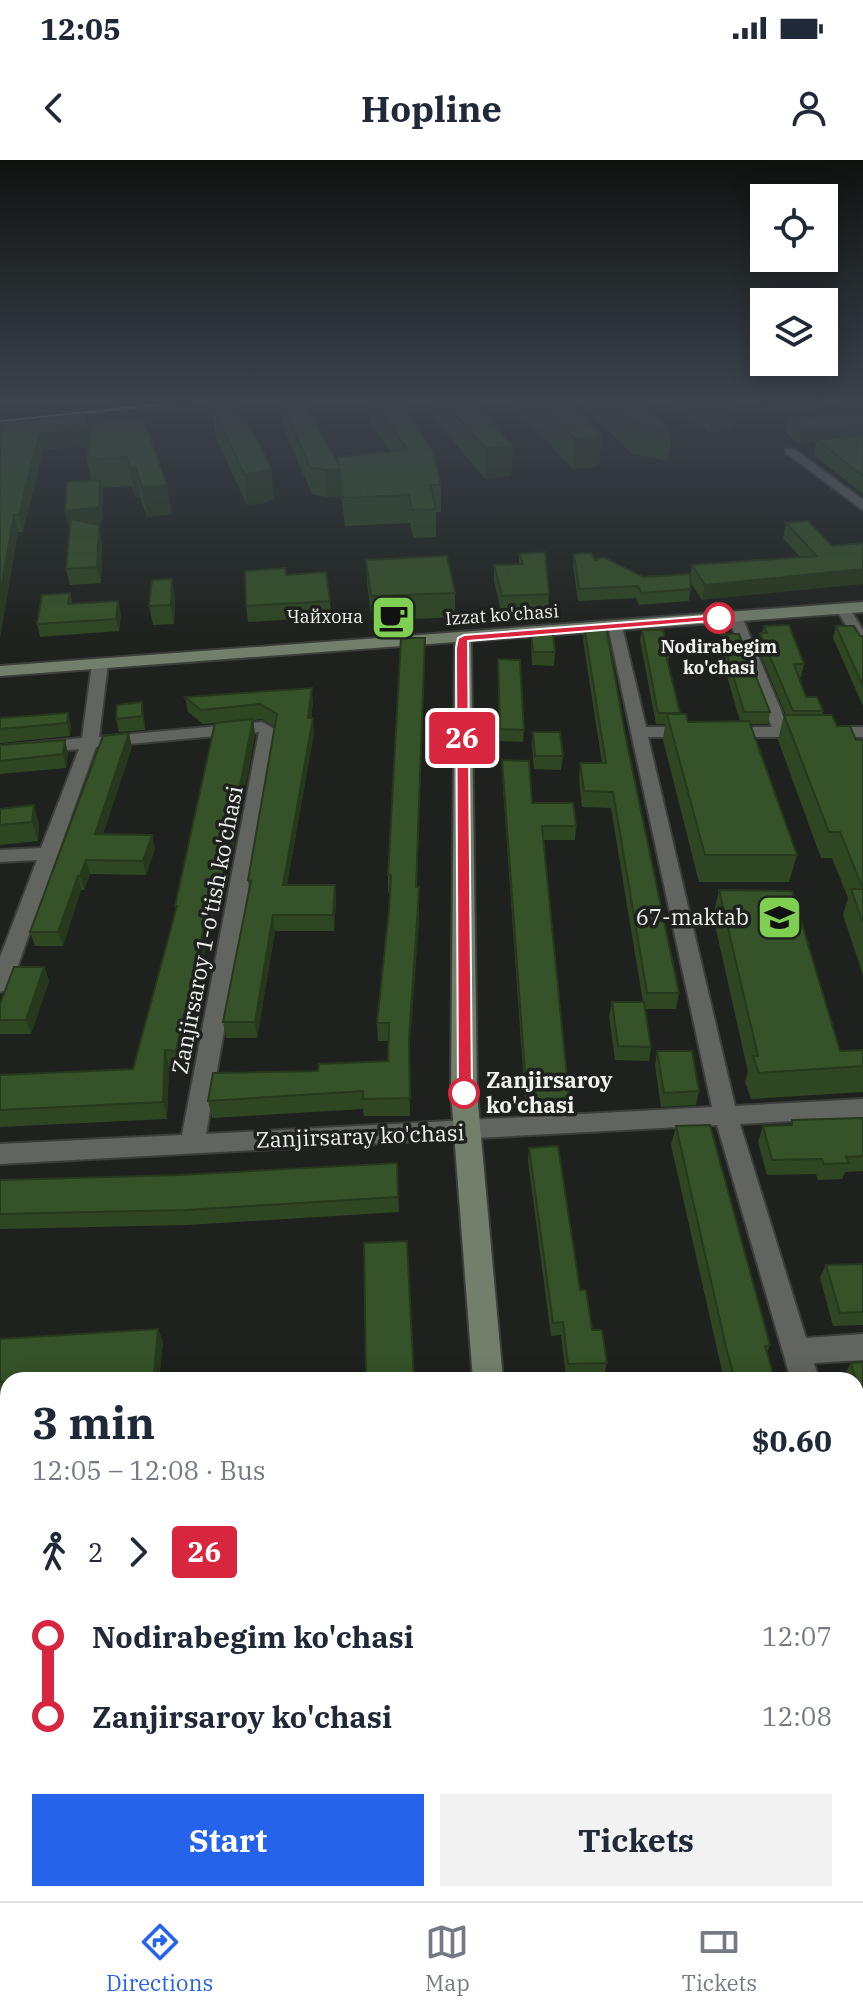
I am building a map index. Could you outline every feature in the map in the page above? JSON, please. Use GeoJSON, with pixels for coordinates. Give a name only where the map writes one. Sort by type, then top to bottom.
{"type":"FeatureCollection","features":[{"type":"Feature","properties":{"kind":"main road","name":"Izzat ko'chasi"},"geometry":{"type":"LineString","coordinates":[[0,671],[863,607]]}},
{"type":"Feature","properties":{"kind":"main road"},"geometry":{"type":"LineString","coordinates":[[464,638],[461,664],[466,1131],[487,1372]]}},
{"type":"Feature","properties":{"kind":"street"},"geometry":{"type":"LineString","coordinates":[[830,481],[863,506]]}},
{"type":"Feature","properties":{"kind":"street"},"geometry":{"type":"LineString","coordinates":[[842,490],[863,488]]}},
{"type":"Feature","properties":{"kind":"street"},"geometry":{"type":"LineString","coordinates":[[843,609],[863,642]]}},
{"type":"Feature","properties":{"kind":"street"},"geometry":{"type":"LineString","coordinates":[[735,617],[782,732]]}},
{"type":"Feature","properties":{"kind":"street"},"geometry":{"type":"LineString","coordinates":[[615,626],[726,1117],[803,1372]]}},
{"type":"Feature","properties":{"kind":"street"},"geometry":{"type":"LineString","coordinates":[[2,976],[90,741],[100,664]]}},
{"type":"Feature","properties":{"kind":"street","name":"Zanjirsaroy 1-o'tish ko'chasi"},"geometry":{"type":"LineString","coordinates":[[90,741],[268,730],[192,1143]]}},
{"type":"Feature","properties":{"kind":"street"},"geometry":{"type":"LineString","coordinates":[[639,732],[863,732]]}},
{"type":"Feature","properties":{"kind":"street"},"geometry":{"type":"LineString","coordinates":[[0,751],[90,741]]}},
{"type":"Feature","properties":{"kind":"street"},"geometry":{"type":"LineString","coordinates":[[0,856],[49,853]]}},
{"type":"Feature","properties":{"kind":"street","name":"Zanjirsaray ko'chasi"},"geometry":{"type":"LineString","coordinates":[[0,1154],[863,1108]]}},
{"type":"Feature","properties":{"kind":"street"},"geometry":{"type":"LineString","coordinates":[[796,1351],[863,1347]]}},
{"type":"Feature","properties":{"kind":"building"},"geometry":{"type":"Polygon","coordinates":[[[0,481],[27,481],[19,515],[14,515],[0,594],[0,481]]]}},
{"type":"Feature","properties":{"kind":"building"},"geometry":{"type":"Polygon","coordinates":[[[100,481],[99,507],[65,511],[67,482],[100,481]]]}},
{"type":"Feature","properties":{"kind":"building"},"geometry":{"type":"Polygon","coordinates":[[[140,481],[166,481],[167,485],[142,488],[140,481]]]}},
{"type":"Feature","properties":{"kind":"building"},"geometry":{"type":"Polygon","coordinates":[[[341,481],[440,481],[441,485],[430,485],[436,509],[412,510],[409,495],[343,498],[341,481]]]}},
{"type":"Feature","properties":{"kind":"building"},"geometry":{"type":"Polygon","coordinates":[[[71,519],[99,525],[97,567],[66,569],[71,519]]]}},
{"type":"Feature","properties":{"kind":"building"},"geometry":{"type":"Polygon","coordinates":[[[808,521],[832,546],[863,543],[863,569],[705,585],[692,565],[817,556],[786,523],[808,521]]]}},
{"type":"Feature","properties":{"kind":"building"},"geometry":{"type":"Polygon","coordinates":[[[545,552],[549,594],[502,596],[494,565],[523,564],[519,554],[545,552]]]}},
{"type":"Feature","properties":{"kind":"building"},"geometry":{"type":"Polygon","coordinates":[[[591,553],[595,560],[603,557],[643,577],[690,574],[691,589],[641,593],[638,586],[579,589],[574,554],[591,553]]]}},
{"type":"Feature","properties":{"kind":"building"},"geometry":{"type":"Polygon","coordinates":[[[447,556],[455,593],[371,596],[366,560],[447,556]]]}},
{"type":"Feature","properties":{"kind":"building"},"geometry":{"type":"Polygon","coordinates":[[[285,568],[286,575],[326,572],[330,601],[246,606],[245,571],[285,568]]]}},
{"type":"Feature","properties":{"kind":"building"},"geometry":{"type":"Polygon","coordinates":[[[172,579],[171,605],[149,606],[152,580],[172,579]]]}},
{"type":"Feature","properties":{"kind":"building"},"geometry":{"type":"Polygon","coordinates":[[[70,593],[68,604],[118,601],[116,619],[37,624],[42,595],[70,593]]]}},
{"type":"Feature","properties":{"kind":"building"},"geometry":{"type":"Polygon","coordinates":[[[789,625],[804,664],[794,664],[806,697],[817,697],[823,711],[793,711],[760,633],[767,633],[764,626],[789,625]]]}},
{"type":"Feature","properties":{"kind":"building"},"geometry":{"type":"Polygon","coordinates":[[[584,626],[606,626],[625,734],[679,993],[647,993],[613,792],[584,791],[580,763],[606,763],[584,626]]]}},
{"type":"Feature","properties":{"kind":"building"},"geometry":{"type":"Polygon","coordinates":[[[836,626],[854,626],[863,636],[863,686],[836,626]]]}},
{"type":"Feature","properties":{"kind":"building"},"geometry":{"type":"Polygon","coordinates":[[[642,630],[663,630],[680,713],[658,713],[642,630]]]}},
{"type":"Feature","properties":{"kind":"building"},"geometry":{"type":"Polygon","coordinates":[[[531,631],[553,632],[555,652],[533,652],[531,631]]]}},
{"type":"Feature","properties":{"kind":"building"},"geometry":{"type":"Polygon","coordinates":[[[721,634],[739,634],[770,712],[744,712],[721,634]]]}},
{"type":"Feature","properties":{"kind":"building"},"geometry":{"type":"Polygon","coordinates":[[[401,638],[425,638],[416,887],[419,887],[409,1039],[410,1098],[363,1099],[363,1091],[208,1101],[213,1073],[318,1071],[319,1064],[388,1061],[389,1023],[377,1023],[389,910],[391,875],[388,875],[401,638]]]}},
{"type":"Feature","properties":{"kind":"building"},"geometry":{"type":"Polygon","coordinates":[[[498,659],[520,660],[524,730],[500,729],[498,659]]]}},
{"type":"Feature","properties":{"kind":"building"},"geometry":{"type":"Polygon","coordinates":[[[312,688],[308,718],[313,718],[283,885],[335,885],[333,915],[273,915],[255,1022],[223,1022],[251,881],[248,880],[277,714],[260,704],[201,710],[185,697],[312,688]]]}},
{"type":"Feature","properties":{"kind":"building"},"geometry":{"type":"Polygon","coordinates":[[[142,702],[142,716],[116,719],[117,705],[142,702]]]}},
{"type":"Feature","properties":{"kind":"building"},"geometry":{"type":"Polygon","coordinates":[[[68,713],[67,723],[0,729],[0,718],[68,713]]]}},
{"type":"Feature","properties":{"kind":"building"},"geometry":{"type":"Polygon","coordinates":[[[667,714],[686,714],[688,722],[749,721],[797,855],[705,855],[667,714]]]}},
{"type":"Feature","properties":{"kind":"building"},"geometry":{"type":"Polygon","coordinates":[[[784,715],[832,715],[837,726],[850,726],[856,740],[863,740],[863,889],[840,832],[829,832],[784,715]]]}},
{"type":"Feature","properties":{"kind":"building"},"geometry":{"type":"Polygon","coordinates":[[[253,719],[222,879],[215,879],[176,1051],[165,1050],[163,1102],[0,1110],[0,1075],[133,1069],[177,906],[215,723],[253,719]]]}},
{"type":"Feature","properties":{"kind":"building"},"geometry":{"type":"Polygon","coordinates":[[[533,732],[560,732],[563,756],[535,756],[533,732]]]}},
{"type":"Feature","properties":{"kind":"building"},"geometry":{"type":"Polygon","coordinates":[[[129,733],[95,834],[152,835],[143,861],[86,860],[58,932],[30,932],[103,736],[129,733]]]}},
{"type":"Feature","properties":{"kind":"building"},"geometry":{"type":"Polygon","coordinates":[[[65,740],[63,754],[0,761],[0,745],[65,740]]]}},
{"type":"Feature","properties":{"kind":"building"},"geometry":{"type":"Polygon","coordinates":[[[502,760],[529,761],[532,803],[573,803],[576,826],[542,826],[569,1098],[527,1100],[502,760]]]}},
{"type":"Feature","properties":{"kind":"building"},"geometry":{"type":"Polygon","coordinates":[[[34,805],[32,822],[0,825],[0,809],[34,805]]]}},
{"type":"Feature","properties":{"kind":"building"},"geometry":{"type":"Polygon","coordinates":[[[851,889],[863,889],[863,923],[851,889]]]}},
{"type":"Feature","properties":{"kind":"building"},"geometry":{"type":"Polygon","coordinates":[[[719,890],[792,891],[840,1051],[863,1050],[863,1066],[759,1073],[753,1056],[758,1056],[719,890]]]}},
{"type":"Feature","properties":{"kind":"building"},"geometry":{"type":"Polygon","coordinates":[[[14,967],[44,967],[26,1020],[0,1020],[0,1004],[14,967]]]}},
{"type":"Feature","properties":{"kind":"building"},"geometry":{"type":"Polygon","coordinates":[[[612,1002],[644,1002],[651,1047],[618,1046],[612,1002]]]}},
{"type":"Feature","properties":{"kind":"building"},"geometry":{"type":"Polygon","coordinates":[[[657,1051],[692,1051],[699,1091],[664,1093],[657,1051]]]}},
{"type":"Feature","properties":{"kind":"building"},"geometry":{"type":"Polygon","coordinates":[[[863,1118],[863,1156],[846,1157],[849,1163],[824,1164],[822,1159],[772,1160],[763,1126],[792,1125],[792,1120],[863,1118]]]}},
{"type":"Feature","properties":{"kind":"building"},"geometry":{"type":"Polygon","coordinates":[[[710,1125],[770,1345],[765,1346],[773,1372],[733,1372],[676,1126],[710,1125]]]}},
{"type":"Feature","properties":{"kind":"building"},"geometry":{"type":"Polygon","coordinates":[[[558,1146],[580,1290],[586,1290],[592,1330],[602,1330],[607,1363],[568,1364],[563,1322],[553,1323],[529,1148],[558,1146]]]}},
{"type":"Feature","properties":{"kind":"building"},"geometry":{"type":"Polygon","coordinates":[[[397,1163],[398,1197],[185,1210],[0,1214],[0,1180],[179,1175],[397,1163]]]}},
{"type":"Feature","properties":{"kind":"building"},"geometry":{"type":"Polygon","coordinates":[[[407,1241],[414,1372],[366,1372],[364,1243],[407,1241]]]}},
{"type":"Feature","properties":{"kind":"building"},"geometry":{"type":"Polygon","coordinates":[[[863,1264],[863,1312],[840,1313],[826,1265],[863,1264]]]}},
{"type":"Feature","properties":{"kind":"building"},"geometry":{"type":"Polygon","coordinates":[[[158,1329],[154,1372],[0,1372],[0,1339],[158,1329]]]}},
{"type":"Feature","properties":{"kind":"building"},"geometry":{"type":"Polygon","coordinates":[[[863,1362],[863,1372],[854,1372],[851,1363],[863,1362]]]}},
{"type":"Feature","properties":{"kind":"bus line","name":"26"},"geometry":{"type":"LineString","coordinates":[[464,1093],[461,648],[464,638],[719,618]]}},
{"type":"Feature","properties":{"kind":"place","name":"Чайхона"},"geometry":{"type":"Point","coordinates":[394,617]}},
{"type":"Feature","properties":{"kind":"place","name":"Nodirabegim ko'chasi"},"geometry":{"type":"Point","coordinates":[719,618]}},
{"type":"Feature","properties":{"kind":"place","name":"67-maktab"},"geometry":{"type":"Point","coordinates":[780,917]}},
{"type":"Feature","properties":{"kind":"place","name":"Zanjirsaroy ko'chasi"},"geometry":{"type":"Point","coordinates":[464,1093]}}]}
